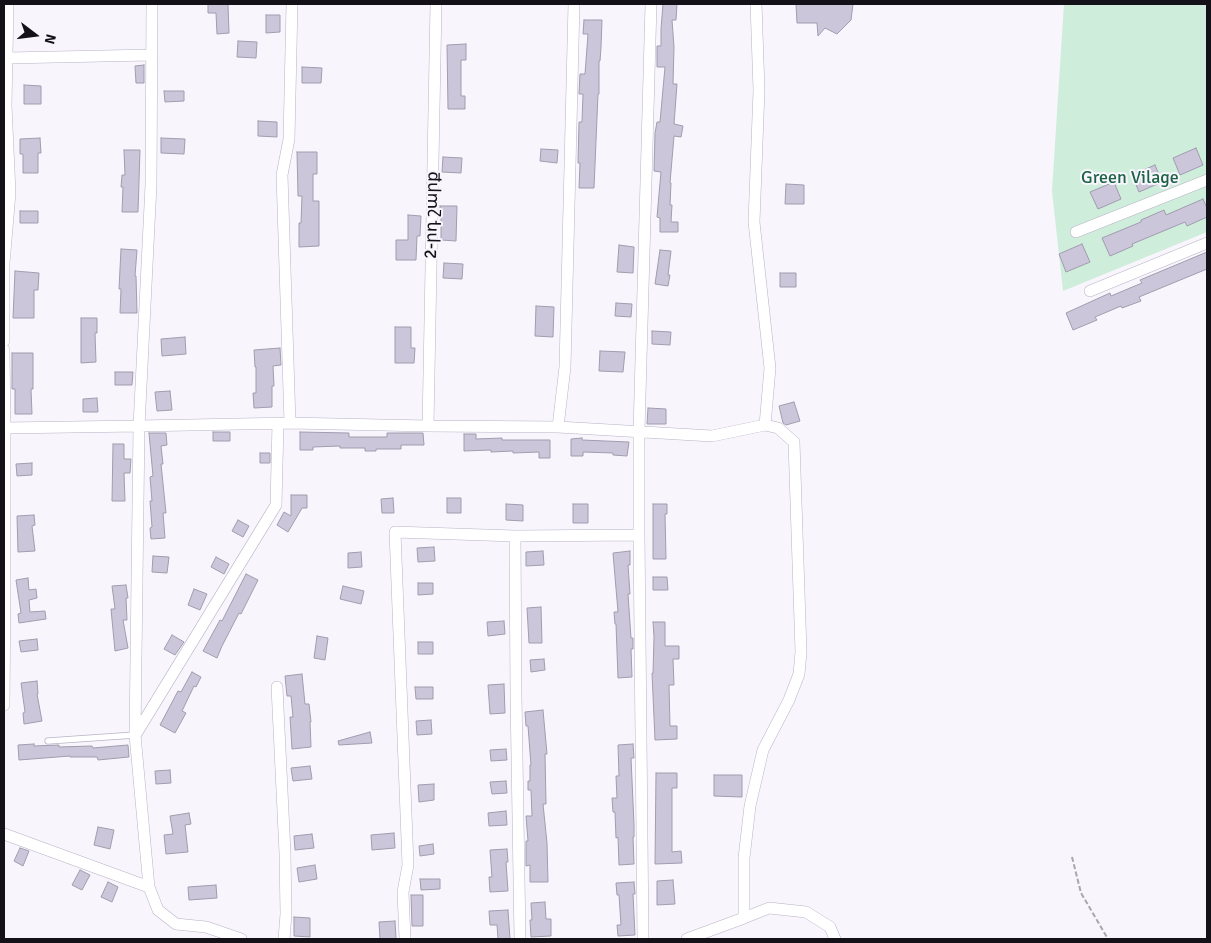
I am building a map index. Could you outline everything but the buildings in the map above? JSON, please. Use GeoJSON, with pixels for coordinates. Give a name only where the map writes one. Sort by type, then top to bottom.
{"type":"FeatureCollection","features":[{"type":"Feature","properties":{"kind":"street"},"geometry":{"type":"LineString","coordinates":[[4,341],[4,263],[7,191],[5,104],[8,4]]}},
{"type":"Feature","properties":{"kind":"street"},"geometry":{"type":"LineString","coordinates":[[152,4],[151,185],[139,426],[135,736],[149,887],[158,910],[176,924],[206,927],[241,939]]}},
{"type":"Feature","properties":{"kind":"street"},"geometry":{"type":"LineString","coordinates":[[290,423],[282,175],[289,139],[292,4]]}},
{"type":"Feature","properties":{"kind":"street","name":"2-րդ շարք"},"geometry":{"type":"LineString","coordinates":[[428,426],[436,4]]}},
{"type":"Feature","properties":{"kind":"street"},"geometry":{"type":"LineString","coordinates":[[558,427],[565,368],[574,4]]}},
{"type":"Feature","properties":{"kind":"street"},"geometry":{"type":"LineString","coordinates":[[643,939],[639,431],[651,4]]}},
{"type":"Feature","properties":{"kind":"street"},"geometry":{"type":"LineString","coordinates":[[756,4],[759,90],[754,222],[770,368],[764,425]]}},
{"type":"Feature","properties":{"kind":"street"},"geometry":{"type":"LineString","coordinates":[[6,58],[151,55]]}},
{"type":"Feature","properties":{"kind":"street"},"geometry":{"type":"LineString","coordinates":[[1076,232],[1207,180]]}},
{"type":"Feature","properties":{"kind":"street"},"geometry":{"type":"LineString","coordinates":[[1090,291],[1207,243]]}},
{"type":"Feature","properties":{"kind":"street"},"geometry":{"type":"LineString","coordinates":[[4,350],[4,705]]}},
{"type":"Feature","properties":{"kind":"street"},"geometry":{"type":"LineString","coordinates":[[135,736],[276,505],[278,423]]}},
{"type":"Feature","properties":{"kind":"street"},"geometry":{"type":"LineString","coordinates":[[4,428],[290,423],[558,427],[712,436],[764,425],[778,428],[794,442],[801,652],[799,674],[789,700],[763,750],[750,806],[744,858],[744,918]]}},
{"type":"Feature","properties":{"kind":"street"},"geometry":{"type":"LineString","coordinates":[[405,939],[403,892],[408,865],[395,532],[515,536],[639,536]]}},
{"type":"Feature","properties":{"kind":"street"},"geometry":{"type":"LineString","coordinates":[[515,536],[520,939]]}},
{"type":"Feature","properties":{"kind":"street"},"geometry":{"type":"LineString","coordinates":[[278,687],[285,862],[286,914],[284,939]]}},
{"type":"Feature","properties":{"kind":"street"},"geometry":{"type":"LineString","coordinates":[[4,834],[149,887]]}},
{"type":"Feature","properties":{"kind":"street"},"geometry":{"type":"LineString","coordinates":[[687,939],[769,908],[806,912],[830,927],[835,939]]}},
{"type":"Feature","properties":{"kind":"lane"},"geometry":{"type":"LineString","coordinates":[[48,741],[135,736]]}},
{"type":"Feature","properties":{"kind":"path"},"geometry":{"type":"LineString","coordinates":[[1072,857],[1081,893],[1108,939]]}},
{"type":"Feature","properties":{"kind":"green space","name":"Green Vilage"},"geometry":{"type":"Polygon","coordinates":[[[1064,4],[1207,4],[1207,232],[1063,291],[1052,191],[1064,4]]]}}]}
